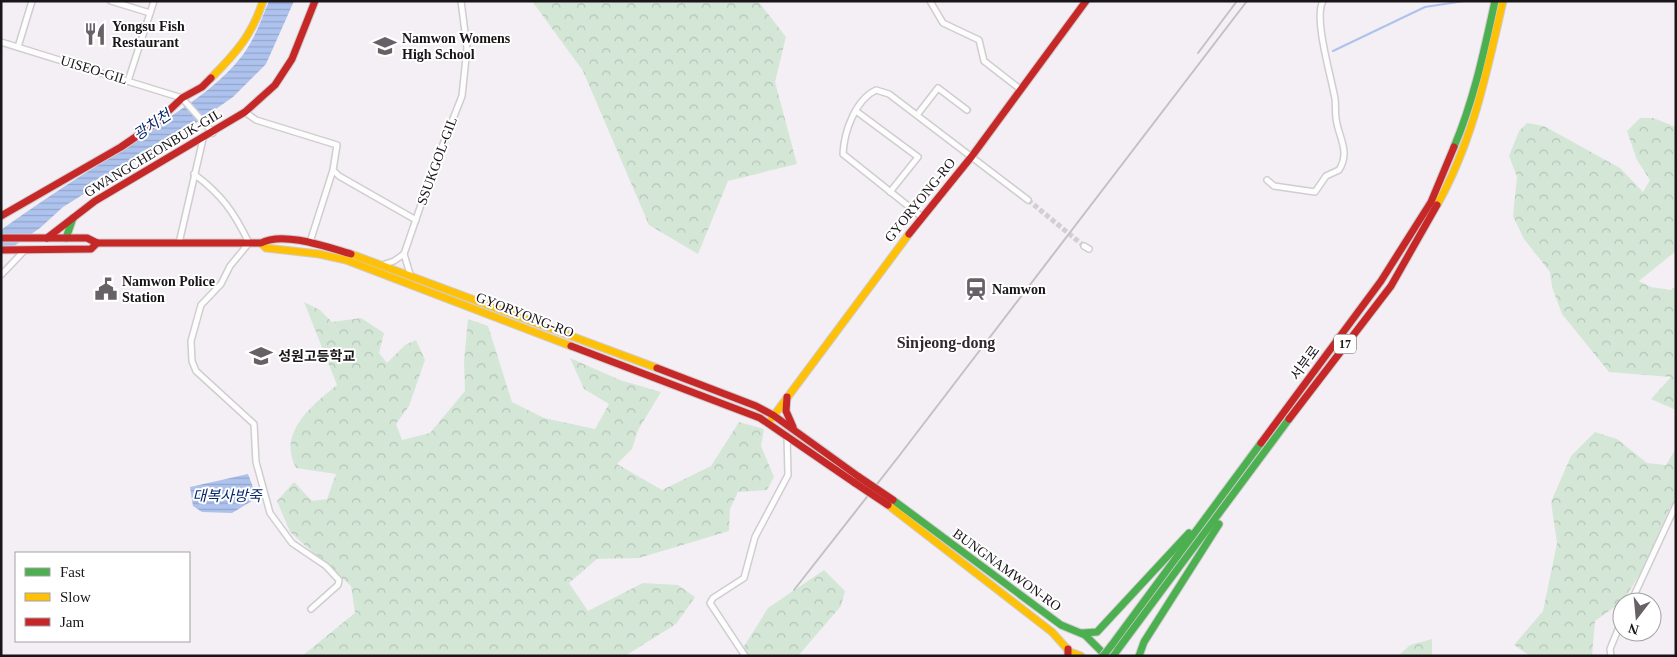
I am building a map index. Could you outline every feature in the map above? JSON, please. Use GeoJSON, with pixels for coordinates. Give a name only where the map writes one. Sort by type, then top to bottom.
{"type":"FeatureCollection","features":[{"type":"Feature","properties":{"kind":"main road"},"geometry":{"type":"LineString","coordinates":[[1,216],[121,147],[156,123],[184,99],[202,87],[239,50],[256,23],[264,1]]}},
{"type":"Feature","properties":{"kind":"main road","name":"GWANGCHEONBUK-GIL"},"geometry":{"type":"LineString","coordinates":[[47,238],[100,198],[203,139],[245,112],[276,85],[292,59],[315,1]]}},
{"type":"Feature","properties":{"kind":"main road","name":"GYORYONG-RO"},"geometry":{"type":"LineString","coordinates":[[261,243],[266,248],[319,254],[346,260],[768,422],[922,217],[972,156],[1086,1]]}},
{"type":"Feature","properties":{"kind":"main road","name":"서부로"},"geometry":{"type":"LineString","coordinates":[[1105,656],[1113,651],[1257,456],[1381,281],[1431,202],[1467,117],[1487,36],[1493,1]]}},
{"type":"Feature","properties":{"kind":"main road","name":"서부로"},"geometry":{"type":"LineString","coordinates":[[1257,456],[1391,286],[1439,202],[1467,139],[1482,96],[1505,1]]}},
{"type":"Feature","properties":{"kind":"main road"},"geometry":{"type":"LineString","coordinates":[[66,238],[69,226],[75,216]]}},
{"type":"Feature","properties":{"kind":"main road","name":"GYORYONG-RO"},"geometry":{"type":"LineString","coordinates":[[1,238],[87,238],[97,243],[261,243],[270,238],[310,242],[385,264],[667,372],[773,415]]}},
{"type":"Feature","properties":{"kind":"main road","name":"GYORYONG-RO"},"geometry":{"type":"LineString","coordinates":[[1,250],[91,249],[97,243]]}},
{"type":"Feature","properties":{"kind":"main road"},"geometry":{"type":"LineString","coordinates":[[787,397],[786,411],[795,430]]}},
{"type":"Feature","properties":{"kind":"main road"},"geometry":{"type":"LineString","coordinates":[[773,415],[795,430],[857,480]]}},
{"type":"Feature","properties":{"kind":"main road"},"geometry":{"type":"LineString","coordinates":[[768,422],[890,502]]}},
{"type":"Feature","properties":{"kind":"main road"},"geometry":{"type":"LineString","coordinates":[[1067,650],[1067,639],[1079,632],[1096,632],[1186,535],[1234,475],[1257,456]]}},
{"type":"Feature","properties":{"kind":"main road"},"geometry":{"type":"LineString","coordinates":[[1139,656],[1144,642],[1196,556],[1244,487],[1257,456]]}},
{"type":"Feature","properties":{"kind":"main road","name":"BUNGNAMWON-RO"},"geometry":{"type":"LineString","coordinates":[[890,502],[1061,625],[1079,632],[1105,656]]}},
{"type":"Feature","properties":{"kind":"main road","name":"BUNGNAMWON-RO"},"geometry":{"type":"LineString","coordinates":[[890,502],[1052,632],[1067,650],[1081,656]]}},
{"type":"Feature","properties":{"kind":"street"},"geometry":{"type":"LineString","coordinates":[[18,47],[32,1]]}},
{"type":"Feature","properties":{"kind":"street"},"geometry":{"type":"LineString","coordinates":[[111,1],[150,13]]}},
{"type":"Feature","properties":{"kind":"street"},"geometry":{"type":"LineString","coordinates":[[128,81],[154,1]]}},
{"type":"Feature","properties":{"kind":"street","name":"SSUKGOL-GIL"},"geometry":{"type":"LineString","coordinates":[[333,170],[339,176],[416,220],[462,96],[467,48],[461,1]]}},
{"type":"Feature","properties":{"kind":"street"},"geometry":{"type":"LineString","coordinates":[[930,1],[943,23],[979,40],[984,61],[1020,90]]}},
{"type":"Feature","properties":{"kind":"street"},"geometry":{"type":"LineString","coordinates":[[1267,180],[1274,186],[1315,192],[1326,176],[1339,170],[1344,160],[1345,148],[1336,118],[1336,102],[1322,37],[1321,9],[1324,1]]}},
{"type":"Feature","properties":{"kind":"street","name":"UISEO-GIL"},"geometry":{"type":"LineString","coordinates":[[1,42],[184,99]]}},
{"type":"Feature","properties":{"kind":"street"},"geometry":{"type":"LineString","coordinates":[[917,116],[938,88],[967,110]]}},
{"type":"Feature","properties":{"kind":"street"},"geometry":{"type":"LineString","coordinates":[[922,217],[843,154],[850,120],[872,92],[880,90],[972,156],[1028,200]]}},
{"type":"Feature","properties":{"kind":"street"},"geometry":{"type":"LineString","coordinates":[[184,99],[213,133]]}},
{"type":"Feature","properties":{"kind":"street"},"geometry":{"type":"LineString","coordinates":[[856,111],[918,158],[890,192]]}},
{"type":"Feature","properties":{"kind":"street"},"geometry":{"type":"LineString","coordinates":[[245,112],[256,120],[337,145],[333,170],[310,242]]}},
{"type":"Feature","properties":{"kind":"street"},"geometry":{"type":"LineString","coordinates":[[179,243],[203,139]]}},
{"type":"Feature","properties":{"kind":"street"},"geometry":{"type":"LineString","coordinates":[[194,174],[222,197],[234,213],[249,243],[230,266],[221,284],[201,305],[191,341],[192,361],[196,371],[208,384],[254,424],[256,462],[270,513],[276,523],[292,542],[326,566],[339,580],[338,585],[311,608]]}},
{"type":"Feature","properties":{"kind":"street"},"geometry":{"type":"LineString","coordinates":[[385,264],[394,261],[404,254],[416,220]]}},
{"type":"Feature","properties":{"kind":"street"},"geometry":{"type":"LineString","coordinates":[[1,275],[25,250]]}},
{"type":"Feature","properties":{"kind":"street"},"geometry":{"type":"LineString","coordinates":[[404,254],[410,274]]}},
{"type":"Feature","properties":{"kind":"street"},"geometry":{"type":"LineString","coordinates":[[744,656],[710,603],[713,598],[744,578],[755,537],[788,475],[787,436]]}},
{"type":"Feature","properties":{"kind":"street"},"geometry":{"type":"LineString","coordinates":[[1636,592],[1676,506]]}},
{"type":"Feature","properties":{"kind":"street"},"geometry":{"type":"LineString","coordinates":[[1611,656],[1610,649],[1613,642]]}},
{"type":"Feature","properties":{"kind":"green space"},"geometry":{"type":"Polygon","coordinates":[[[532,1],[758,1],[786,37],[775,82],[797,164],[728,181],[698,254],[649,225],[583,71],[532,1]]]}},
{"type":"Feature","properties":{"kind":"green space"},"geometry":{"type":"Polygon","coordinates":[[[1640,118],[1653,118],[1676,127],[1676,251],[1639,281],[1651,287],[1671,290],[1676,286],[1676,410],[1651,399],[1671,377],[1609,372],[1562,314],[1552,287],[1550,272],[1524,239],[1513,216],[1517,177],[1509,156],[1519,131],[1527,123],[1544,126],[1620,168],[1643,192],[1650,180],[1637,160],[1627,131],[1640,118]]]}},
{"type":"Feature","properties":{"kind":"green space"},"geometry":{"type":"Polygon","coordinates":[[[304,302],[320,310],[332,322],[361,318],[384,333],[379,353],[387,363],[405,345],[416,340],[425,360],[409,406],[396,424],[402,440],[430,433],[465,391],[464,361],[468,319],[488,326],[512,402],[544,418],[595,429],[609,404],[584,389],[570,358],[620,380],[661,392],[638,430],[632,449],[617,464],[662,490],[711,466],[739,422],[764,429],[761,446],[774,477],[767,490],[738,492],[730,509],[729,531],[639,558],[597,559],[569,583],[588,611],[643,583],[678,585],[695,597],[676,624],[625,656],[302,656],[355,613],[351,586],[290,532],[277,501],[294,482],[312,501],[327,499],[336,474],[296,468],[291,455],[291,443],[300,421],[317,401],[337,385],[304,302]]]}},
{"type":"Feature","properties":{"kind":"green space"},"geometry":{"type":"Polygon","coordinates":[[[1595,432],[1617,439],[1647,463],[1666,465],[1676,448],[1676,503],[1670,508],[1640,574],[1629,592],[1612,592],[1612,609],[1595,621],[1592,656],[1530,656],[1514,645],[1543,611],[1557,543],[1551,502],[1571,456],[1595,432]]]}},
{"type":"Feature","properties":{"kind":"green space"},"geometry":{"type":"Polygon","coordinates":[[[824,570],[845,591],[841,606],[798,656],[738,656],[768,608],[824,570]]]}},
{"type":"Feature","properties":{"kind":"green space"},"geometry":{"type":"Polygon","coordinates":[[[1432,639],[1432,656],[1398,656],[1410,645],[1432,639]]]}},
{"type":"Feature","properties":{"kind":"water"},"geometry":{"type":"Polygon","coordinates":[[[269,1],[294,1],[266,64],[233,97],[183,132],[63,207],[40,228],[1,255],[1,230],[180,110],[226,74],[251,43],[269,1]]]}},
{"type":"Feature","properties":{"kind":"water","name":"대복사방죽"},"geometry":{"type":"Polygon","coordinates":[[[248,474],[257,498],[232,513],[202,512],[193,506],[190,487],[248,474]]]}},
{"type":"Feature","properties":{"kind":"waterway"},"geometry":{"type":"LineString","coordinates":[[1333,51],[1425,7],[1464,1]]}},
{"type":"Feature","properties":{"kind":"tunnel"},"geometry":{"type":"LineString","coordinates":[[1028,200],[1084,246]]}},
{"type":"Feature","properties":{"kind":"railway"},"geometry":{"type":"LineString","coordinates":[[1198,53],[1237,1]]}},
{"type":"Feature","properties":{"kind":"railway"},"geometry":{"type":"LineString","coordinates":[[794,590],[899,456],[1247,1]]}},
{"type":"Feature","properties":{"kind":"traffic: fast"},"geometry":{"type":"LineString","coordinates":[[1454,147],[1473,93],[1495,1]]}},
{"type":"Feature","properties":{"kind":"traffic: fast"},"geometry":{"type":"LineString","coordinates":[[66,238],[73,218]]}},
{"type":"Feature","properties":{"kind":"traffic: fast"},"geometry":{"type":"LineString","coordinates":[[1113,656],[1289,419]]}},
{"type":"Feature","properties":{"kind":"traffic: fast"},"geometry":{"type":"LineString","coordinates":[[1111,646],[1261,443]]}},
{"type":"Feature","properties":{"kind":"traffic: fast"},"geometry":{"type":"LineString","coordinates":[[893,500],[1061,625],[1085,635],[1106,656]]}},
{"type":"Feature","properties":{"kind":"traffic: fast"},"geometry":{"type":"LineString","coordinates":[[1139,656],[1144,642],[1219,524]]}},
{"type":"Feature","properties":{"kind":"traffic: fast"},"geometry":{"type":"LineString","coordinates":[[1082,633],[1097,632],[1189,533]]}},
{"type":"Feature","properties":{"kind":"traffic: fast"},"geometry":{"type":"LineString","coordinates":[[1103,656],[1111,646]]}},
{"type":"Feature","properties":{"kind":"traffic: slow"},"geometry":{"type":"LineString","coordinates":[[211,78],[242,43],[254,24],[263,1]]}},
{"type":"Feature","properties":{"kind":"traffic: slow"},"geometry":{"type":"LineString","coordinates":[[1437,205],[1450,181],[1478,105],[1503,1]]}},
{"type":"Feature","properties":{"kind":"traffic: slow"},"geometry":{"type":"LineString","coordinates":[[772,418],[909,234]]}},
{"type":"Feature","properties":{"kind":"traffic: slow"},"geometry":{"type":"LineString","coordinates":[[261,243],[266,248],[319,254],[346,260],[571,346]]}},
{"type":"Feature","properties":{"kind":"traffic: slow"},"geometry":{"type":"LineString","coordinates":[[351,254],[657,368]]}},
{"type":"Feature","properties":{"kind":"traffic: slow"},"geometry":{"type":"LineString","coordinates":[[888,505],[1052,632],[1070,652],[1081,656]]}},
{"type":"Feature","properties":{"kind":"traffic: jam"},"geometry":{"type":"LineString","coordinates":[[47,238],[95,201],[245,112],[275,85],[292,59],[315,1]]}},
{"type":"Feature","properties":{"kind":"traffic: jam"},"geometry":{"type":"LineString","coordinates":[[909,234],[972,156],[1086,1]]}},
{"type":"Feature","properties":{"kind":"traffic: jam"},"geometry":{"type":"LineString","coordinates":[[1,216],[121,147],[156,123],[182,98],[202,87],[211,78]]}},
{"type":"Feature","properties":{"kind":"traffic: jam"},"geometry":{"type":"LineString","coordinates":[[1261,443],[1381,281],[1431,202],[1454,147]]}},
{"type":"Feature","properties":{"kind":"traffic: jam"},"geometry":{"type":"LineString","coordinates":[[1289,419],[1391,286],[1437,205]]}},
{"type":"Feature","properties":{"kind":"traffic: jam"},"geometry":{"type":"LineString","coordinates":[[1,238],[87,238],[97,243],[261,243],[270,240],[293,239],[351,254]]}},
{"type":"Feature","properties":{"kind":"traffic: jam"},"geometry":{"type":"LineString","coordinates":[[1,250],[91,249],[97,243]]}},
{"type":"Feature","properties":{"kind":"traffic: jam"},"geometry":{"type":"LineString","coordinates":[[571,346],[760,418],[855,483]]}},
{"type":"Feature","properties":{"kind":"traffic: jam"},"geometry":{"type":"LineString","coordinates":[[657,368],[756,406],[773,415],[859,477]]}},
{"type":"Feature","properties":{"kind":"traffic: jam"},"geometry":{"type":"LineString","coordinates":[[787,397],[786,411],[793,427]]}},
{"type":"Feature","properties":{"kind":"traffic: jam"},"geometry":{"type":"LineString","coordinates":[[859,477],[893,500]]}},
{"type":"Feature","properties":{"kind":"traffic: jam"},"geometry":{"type":"LineString","coordinates":[[855,483],[888,505]]}},
{"type":"Feature","properties":{"kind":"traffic: jam"},"geometry":{"type":"LineString","coordinates":[[1068,649],[1068,656]]}},
{"type":"Feature","properties":{"kind":"place","name":"Yongsu Fish Restaurant"},"geometry":{"type":"Point","coordinates":[95,34]}},
{"type":"Feature","properties":{"kind":"place","name":"Namwon Womens High School"},"geometry":{"type":"Point","coordinates":[385,46]}},
{"type":"Feature","properties":{"kind":"place","name":"Namwon Police Station"},"geometry":{"type":"Point","coordinates":[106,289]}},
{"type":"Feature","properties":{"kind":"place","name":"Namwon"},"geometry":{"type":"Point","coordinates":[976,289]}},
{"type":"Feature","properties":{"kind":"place","name":"성원고등학교"},"geometry":{"type":"Point","coordinates":[261,356]}},
{"type":"Feature","properties":{"kind":"district","name":"Sinjeong-dong"},"geometry":{"type":"Point","coordinates":[946,342]}},
{"type":"Feature","properties":{"kind":"water label","name":"광치천"},"geometry":{"type":"Point","coordinates":[152,125]}}]}
